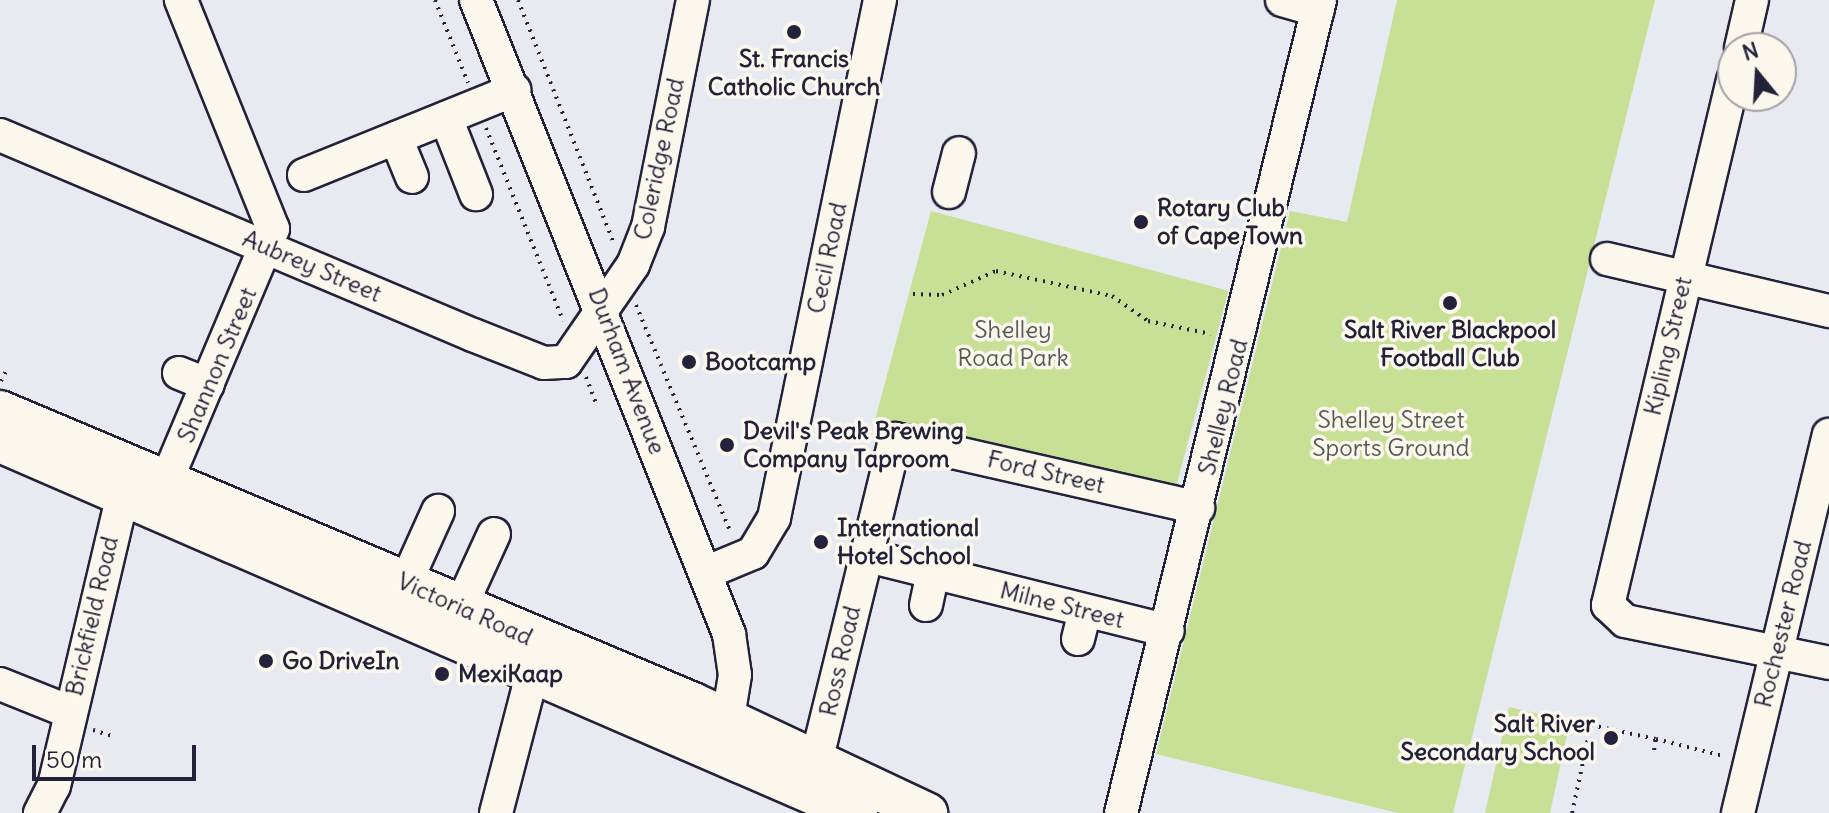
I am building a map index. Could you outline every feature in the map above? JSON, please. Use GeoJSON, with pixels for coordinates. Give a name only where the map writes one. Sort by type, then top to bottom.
{"type":"FeatureCollection","features":[{"type":"Feature","properties":{"kind":"main road","name":"Victoria Road"},"geometry":{"type":"LineString","coordinates":[[0,411],[143,487],[726,735],[836,794],[927,813]]}},
{"type":"Feature","properties":{"kind":"main road","name":"Victoria Road"},"geometry":{"type":"LineString","coordinates":[[0,442],[143,487],[406,582],[461,606],[546,660]]}},
{"type":"Feature","properties":{"kind":"street","name":"Shannon Street"},"geometry":{"type":"LineString","coordinates":[[143,487],[208,385],[273,229],[181,0]]}},
{"type":"Feature","properties":{"kind":"street","name":"Durham Avenue"},"geometry":{"type":"LineString","coordinates":[[476,0],[604,309],[735,656],[726,735]]}},
{"type":"Feature","properties":{"kind":"street","name":"Coleridge Road"},"geometry":{"type":"LineString","coordinates":[[604,309],[625,276],[648,227],[693,0]]}},
{"type":"Feature","properties":{"kind":"street","name":"Cecil Road"},"geometry":{"type":"LineString","coordinates":[[705,573],[737,560],[765,543],[774,518],[867,115],[880,0]]}},
{"type":"Feature","properties":{"kind":"street"},"geometry":{"type":"LineString","coordinates":[[1282,0],[1319,5]]}},
{"type":"Feature","properties":{"kind":"street"},"geometry":{"type":"LineString","coordinates":[[1745,32],[1752,0]]}},
{"type":"Feature","properties":{"kind":"street","name":"Shelley Road"},"geometry":{"type":"LineString","coordinates":[[1121,813],[1239,344],[1319,5]]}},
{"type":"Feature","properties":{"kind":"street"},"geometry":{"type":"LineString","coordinates":[[304,175],[514,90]]}},
{"type":"Feature","properties":{"kind":"street","name":"Kipling Street"},"geometry":{"type":"LineString","coordinates":[[1725,112],[1609,596],[1611,612],[1776,651]]}},
{"type":"Feature","properties":{"kind":"street"},"geometry":{"type":"LineString","coordinates":[[446,118],[476,194]]}},
{"type":"Feature","properties":{"kind":"street","name":"Aubrey Street"},"geometry":{"type":"LineString","coordinates":[[0,135],[544,363],[566,362],[575,351]]}},
{"type":"Feature","properties":{"kind":"street"},"geometry":{"type":"LineString","coordinates":[[396,138],[412,177]]}},
{"type":"Feature","properties":{"kind":"street"},"geometry":{"type":"LineString","coordinates":[[1607,259],[1829,311]]}},
{"type":"Feature","properties":{"kind":"street"},"geometry":{"type":"LineString","coordinates":[[575,351],[604,309]]}},
{"type":"Feature","properties":{"kind":"street"},"geometry":{"type":"LineString","coordinates":[[179,373],[208,385]]}},
{"type":"Feature","properties":{"kind":"street","name":"Rochester Road"},"geometry":{"type":"LineString","coordinates":[[1738,813],[1829,435]]}},
{"type":"Feature","properties":{"kind":"street","name":"Ford Street"},"geometry":{"type":"LineString","coordinates":[[895,439],[1198,508]]}},
{"type":"Feature","properties":{"kind":"street","name":"Ross Road"},"geometry":{"type":"LineString","coordinates":[[836,794],[864,555],[895,439]]}},
{"type":"Feature","properties":{"kind":"street","name":"Brickfield Road"},"geometry":{"type":"LineString","coordinates":[[40,813],[54,786],[70,712],[143,487]]}},
{"type":"Feature","properties":{"kind":"street"},"geometry":{"type":"LineString","coordinates":[[406,582],[438,511]]}},
{"type":"Feature","properties":{"kind":"street"},"geometry":{"type":"LineString","coordinates":[[461,606],[494,534]]}},
{"type":"Feature","properties":{"kind":"street","name":"Milne Street"},"geometry":{"type":"LineString","coordinates":[[864,555],[933,572],[1082,625],[1168,631]]}},
{"type":"Feature","properties":{"kind":"street"},"geometry":{"type":"LineString","coordinates":[[926,605],[933,572]]}},
{"type":"Feature","properties":{"kind":"street"},"geometry":{"type":"LineString","coordinates":[[1776,651],[1829,663]]}},
{"type":"Feature","properties":{"kind":"street"},"geometry":{"type":"LineString","coordinates":[[496,813],[528,690],[546,660]]}},
{"type":"Feature","properties":{"kind":"street"},"geometry":{"type":"LineString","coordinates":[[0,684],[70,712]]}},
{"type":"Feature","properties":{"kind":"path"},"geometry":{"type":"LineString","coordinates":[[435,0],[597,406]]}},
{"type":"Feature","properties":{"kind":"path"},"geometry":{"type":"LineString","coordinates":[[518,0],[737,560]]}},
{"type":"Feature","properties":{"kind":"path"},"geometry":{"type":"LineString","coordinates":[[913,294],[942,295],[996,271],[1112,296],[1148,321],[1188,325],[1239,344]]}},
{"type":"Feature","properties":{"kind":"path"},"geometry":{"type":"LineString","coordinates":[[0,384],[7,369]]}},
{"type":"Feature","properties":{"kind":"path"},"geometry":{"type":"LineString","coordinates":[[1572,813],[1591,725],[1723,754],[1720,769]]}},
{"type":"Feature","properties":{"kind":"path"},"geometry":{"type":"LineString","coordinates":[[1654,750],[1656,739]]}},
{"type":"Feature","properties":{"kind":"green space","name":"Shelley Street Sports Ground"},"geometry":{"type":"Polygon","coordinates":[[[1397,0],[1655,0],[1453,813],[1398,813],[1156,754],[1290,211],[1347,222],[1397,0]]]}},
{"type":"Feature","properties":{"kind":"green space","name":"Shelley Road Park"},"geometry":{"type":"Polygon","coordinates":[[[931,211],[1229,291],[1173,498],[875,419],[931,211]]]}},
{"type":"Feature","properties":{"kind":"green space"},"geometry":{"type":"Polygon","coordinates":[[[1509,707],[1570,721],[1550,813],[1485,813],[1509,707]]]}},
{"type":"Feature","properties":{"kind":"place","name":"St. Francis Catholic Church"},"geometry":{"type":"Point","coordinates":[794,32]}},
{"type":"Feature","properties":{"kind":"place","name":"Rotary Club of Cape Town"},"geometry":{"type":"Point","coordinates":[1141,222]}},
{"type":"Feature","properties":{"kind":"place","name":"Salt River Blackpool Football Club"},"geometry":{"type":"Point","coordinates":[1450,303]}},
{"type":"Feature","properties":{"kind":"place","name":"Bootcamp"},"geometry":{"type":"Point","coordinates":[689,362]}},
{"type":"Feature","properties":{"kind":"place","name":"Devil's Peak Brewing Company Taproom"},"geometry":{"type":"Point","coordinates":[727,445]}},
{"type":"Feature","properties":{"kind":"place","name":"International Hotel School"},"geometry":{"type":"Point","coordinates":[821,542]}},
{"type":"Feature","properties":{"kind":"place","name":"Go DriveIn"},"geometry":{"type":"Point","coordinates":[266,661]}},
{"type":"Feature","properties":{"kind":"place","name":"MexiKaap"},"geometry":{"type":"Point","coordinates":[442,674]}},
{"type":"Feature","properties":{"kind":"place","name":"Salt River Secondary School"},"geometry":{"type":"Point","coordinates":[1611,738]}}]}
